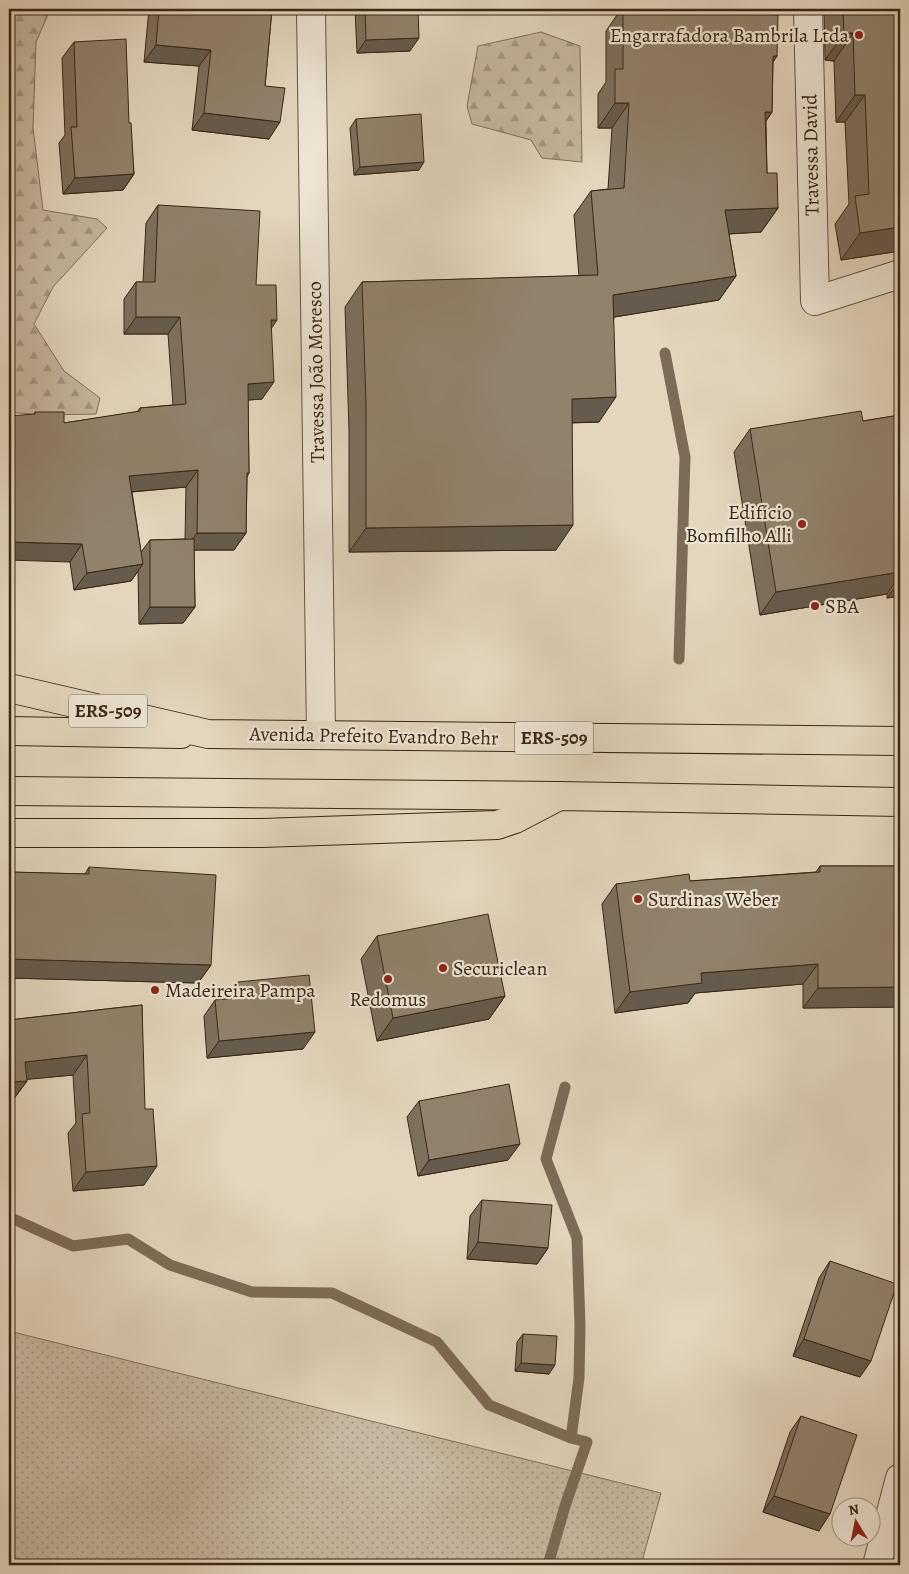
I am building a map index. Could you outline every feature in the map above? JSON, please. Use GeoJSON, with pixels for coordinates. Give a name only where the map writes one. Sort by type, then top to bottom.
{"type":"FeatureCollection","features":[{"type":"Feature","properties":{"kind":"main road","name":"Avenida Prefeito Evandro Behr"},"geometry":{"type":"LineString","coordinates":[[9,688],[208,734]]}},
{"type":"Feature","properties":{"kind":"main road","name":"Avenida Prefeito Evandro Behr"},"geometry":{"type":"LineString","coordinates":[[9,731],[900,741]]}},
{"type":"Feature","properties":{"kind":"main road"},"geometry":{"type":"LineString","coordinates":[[9,791],[559,796],[900,802]]}},
{"type":"Feature","properties":{"kind":"main road"},"geometry":{"type":"LineString","coordinates":[[9,833],[262,833],[497,824],[515,819],[559,796]]}},
{"type":"Feature","properties":{"kind":"street","name":"Travessa João Moresco"},"geometry":{"type":"LineString","coordinates":[[310,9],[322,735]]}},
{"type":"Feature","properties":{"kind":"street","name":"Travessa David"},"geometry":{"type":"LineString","coordinates":[[808,9],[815,301],[900,274]]}},
{"type":"Feature","properties":{"kind":"street"},"geometry":{"type":"LineString","coordinates":[[877,1565],[900,1478]]}},
{"type":"Feature","properties":{"kind":"green space"},"geometry":{"type":"Polygon","coordinates":[[[9,9],[47,9],[47,17],[36,42],[33,128],[43,210],[97,219],[107,228],[53,287],[34,324],[64,371],[100,398],[96,414],[44,415],[9,412],[9,9]]]}},
{"type":"Feature","properties":{"kind":"green space"},"geometry":{"type":"Polygon","coordinates":[[[541,32],[580,46],[582,162],[542,158],[531,140],[472,124],[467,106],[478,46],[541,32]]]}},
{"type":"Feature","properties":{"kind":"green space"},"geometry":{"type":"Polygon","coordinates":[[[9,1331],[661,1493],[641,1565],[9,1565],[9,1331]]]}},
{"type":"Feature","properties":{"kind":"building"},"geometry":{"type":"Polygon","coordinates":[[[159,9],[272,9],[265,86],[285,88],[280,122],[204,113],[211,50],[156,45],[159,9]]]}},
{"type":"Feature","properties":{"kind":"building"},"geometry":{"type":"Polygon","coordinates":[[[365,9],[418,9],[419,38],[366,40],[365,9]]]}},
{"type":"Feature","properties":{"kind":"building"},"geometry":{"type":"Polygon","coordinates":[[[623,9],[760,9],[760,14],[778,15],[777,56],[773,56],[772,112],[765,112],[767,173],[777,173],[778,208],[725,210],[736,276],[613,295],[616,397],[572,399],[573,525],[366,528],[366,405],[362,282],[598,275],[591,191],[624,188],[629,103],[615,103],[615,69],[623,69],[623,9]]]}},
{"type":"Feature","properties":{"kind":"building"},"geometry":{"type":"Polygon","coordinates":[[[843,9],[900,9],[900,227],[860,233],[855,196],[869,194],[865,95],[855,95],[853,33],[844,33],[843,9]]]}},
{"type":"Feature","properties":{"kind":"building"},"geometry":{"type":"Polygon","coordinates":[[[126,39],[129,123],[131,123],[134,174],[75,178],[71,127],[77,127],[74,42],[126,39]]]}},
{"type":"Feature","properties":{"kind":"building"},"geometry":{"type":"Polygon","coordinates":[[[421,114],[424,162],[360,167],[356,119],[421,114]]]}},
{"type":"Feature","properties":{"kind":"building"},"geometry":{"type":"Polygon","coordinates":[[[158,205],[260,211],[256,285],[276,285],[277,320],[271,320],[274,382],[248,384],[249,473],[247,473],[246,533],[197,533],[198,470],[129,476],[143,564],[87,573],[82,544],[9,542],[9,416],[35,414],[35,412],[64,412],[64,423],[140,411],[140,408],[186,404],[180,317],[136,317],[136,282],[155,282],[158,205]]]}},
{"type":"Feature","properties":{"kind":"building"},"geometry":{"type":"Polygon","coordinates":[[[861,411],[863,421],[900,415],[900,572],[776,592],[750,429],[861,411]]]}},
{"type":"Feature","properties":{"kind":"building"},"geometry":{"type":"Polygon","coordinates":[[[194,539],[195,607],[150,607],[150,540],[194,539]]]}},
{"type":"Feature","properties":{"kind":"building"},"geometry":{"type":"Polygon","coordinates":[[[820,866],[900,866],[900,987],[818,988],[818,964],[701,973],[702,983],[630,992],[616,884],[689,874],[690,881],[820,872],[820,866]]]}},
{"type":"Feature","properties":{"kind":"building"},"geometry":{"type":"Polygon","coordinates":[[[89,867],[216,875],[211,965],[9,959],[9,872],[89,874],[89,867]]]}},
{"type":"Feature","properties":{"kind":"building"},"geometry":{"type":"Polygon","coordinates":[[[488,914],[505,996],[393,1018],[377,936],[488,914]]]}},
{"type":"Feature","properties":{"kind":"building"},"geometry":{"type":"Polygon","coordinates":[[[309,975],[315,1032],[219,1041],[215,1000],[238,998],[238,982],[309,975]]]}},
{"type":"Feature","properties":{"kind":"building"},"geometry":{"type":"Polygon","coordinates":[[[142,1005],[145,1109],[153,1109],[157,1166],[86,1172],[82,1114],[90,1113],[87,1055],[25,1062],[27,1081],[9,1082],[9,1020],[142,1005]]]}},
{"type":"Feature","properties":{"kind":"building"},"geometry":{"type":"Polygon","coordinates":[[[509,1084],[520,1144],[429,1160],[419,1101],[509,1084]]]}},
{"type":"Feature","properties":{"kind":"building"},"geometry":{"type":"Polygon","coordinates":[[[482,1200],[552,1205],[548,1248],[478,1242],[482,1200]]]}},
{"type":"Feature","properties":{"kind":"building"},"geometry":{"type":"Polygon","coordinates":[[[830,1261],[897,1284],[871,1361],[804,1339],[830,1261]]]}},
{"type":"Feature","properties":{"kind":"building"},"geometry":{"type":"Polygon","coordinates":[[[523,1334],[557,1336],[555,1365],[521,1363],[523,1334]]]}},
{"type":"Feature","properties":{"kind":"building"},"geometry":{"type":"Polygon","coordinates":[[[801,1416],[857,1435],[836,1496],[832,1496],[830,1514],[774,1496],[801,1416]]]}},
{"type":"Feature","properties":{"kind":"waterway"},"geometry":{"type":"LineString","coordinates":[[665,353],[685,457],[679,659]]}},
{"type":"Feature","properties":{"kind":"waterway"},"geometry":{"type":"LineString","coordinates":[[565,1087],[546,1159],[577,1238],[580,1326],[579,1378],[571,1438]]}},
{"type":"Feature","properties":{"kind":"waterway"},"geometry":{"type":"LineString","coordinates":[[9,1217],[73,1246],[128,1239],[170,1265],[252,1292],[332,1293],[437,1342],[489,1405],[571,1438],[587,1442],[565,1506],[548,1565]]}},
{"type":"Feature","properties":{"kind":"place","name":"Engarrafadora Bambrila Ltda"},"geometry":{"type":"Point","coordinates":[859,35]}},
{"type":"Feature","properties":{"kind":"place","name":"Edifício Bomfilho Alli"},"geometry":{"type":"Point","coordinates":[802,524]}},
{"type":"Feature","properties":{"kind":"place","name":"SBA"},"geometry":{"type":"Point","coordinates":[815,606]}},
{"type":"Feature","properties":{"kind":"place","name":"Surdinas Weber"},"geometry":{"type":"Point","coordinates":[638,899]}},
{"type":"Feature","properties":{"kind":"place","name":"Securiclean"},"geometry":{"type":"Point","coordinates":[443,968]}},
{"type":"Feature","properties":{"kind":"place","name":"Redomus"},"geometry":{"type":"Point","coordinates":[388,979]}},
{"type":"Feature","properties":{"kind":"place","name":"Madeireira Pampa"},"geometry":{"type":"Point","coordinates":[155,990]}}]}
